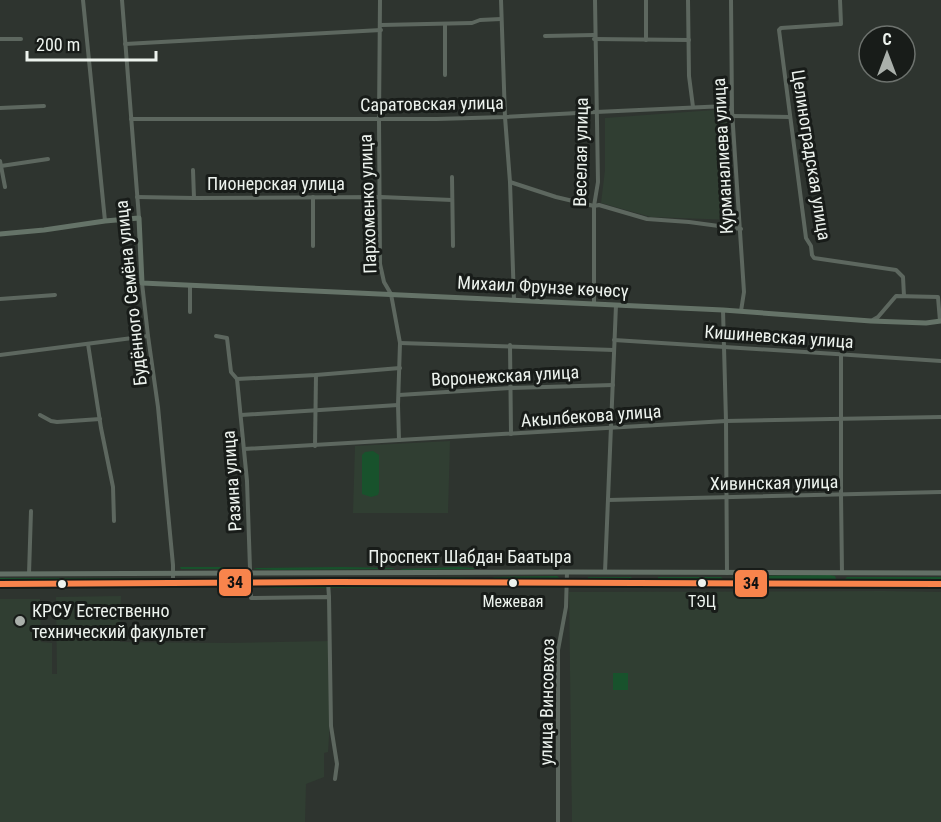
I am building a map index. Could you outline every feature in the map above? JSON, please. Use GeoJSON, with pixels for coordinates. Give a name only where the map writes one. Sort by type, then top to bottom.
{"type":"FeatureCollection","features":[{"type":"Feature","properties":{"kind":"main road"},"geometry":{"type":"LineString","coordinates":[[0,234],[139,218]]}},
{"type":"Feature","properties":{"kind":"main road","name":"Будённого Семёна улица"},"geometry":{"type":"LineString","coordinates":[[139,218],[142,283]]}},
{"type":"Feature","properties":{"kind":"main road","name":"Михаил Фрунзе көчөсү"},"geometry":{"type":"LineString","coordinates":[[142,283],[723,310],[871,321],[926,323],[940,321]]}},
{"type":"Feature","properties":{"kind":"main road"},"geometry":{"type":"LineString","coordinates":[[482,572],[483,583]]}},
{"type":"Feature","properties":{"kind":"main road"},"geometry":{"type":"LineString","coordinates":[[637,572],[637,583]]}},
{"type":"Feature","properties":{"kind":"main road"},"geometry":{"type":"LineString","coordinates":[[655,572],[655,583]]}},
{"type":"Feature","properties":{"kind":"main road"},"geometry":{"type":"LineString","coordinates":[[727,573],[728,584]]}},
{"type":"Feature","properties":{"kind":"main road"},"geometry":{"type":"LineString","coordinates":[[842,573],[842,584]]}},
{"type":"Feature","properties":{"kind":"main road","name":"Проспект Шабдан Баатыра"},"geometry":{"type":"LineString","coordinates":[[0,574],[941,573]]}},
{"type":"Feature","properties":{"kind":"main road","name":"Проспект Шабдан Баатыра"},"geometry":{"type":"LineString","coordinates":[[0,584],[328,582],[941,584]]}},
{"type":"Feature","properties":{"kind":"street","name":"Будённого Семёна улица"},"geometry":{"type":"LineString","coordinates":[[83,0],[105,221]]}},
{"type":"Feature","properties":{"kind":"street","name":"Будённого Семёна улица"},"geometry":{"type":"LineString","coordinates":[[122,0],[139,218]]}},
{"type":"Feature","properties":{"kind":"street","name":"Пархоменко улица"},"geometry":{"type":"LineString","coordinates":[[380,0],[380,264],[384,282],[391,294],[400,343],[399,440]]}},
{"type":"Feature","properties":{"kind":"street"},"geometry":{"type":"LineString","coordinates":[[501,0],[514,301]]}},
{"type":"Feature","properties":{"kind":"street","name":"Веселая улица"},"geometry":{"type":"LineString","coordinates":[[594,0],[598,182],[594,206],[594,304]]}},
{"type":"Feature","properties":{"kind":"street"},"geometry":{"type":"LineString","coordinates":[[646,0],[646,40]]}},
{"type":"Feature","properties":{"kind":"street"},"geometry":{"type":"LineString","coordinates":[[688,0],[693,107]]}},
{"type":"Feature","properties":{"kind":"street","name":"Курманалиева улица"},"geometry":{"type":"LineString","coordinates":[[731,0],[732,113],[744,292],[741,311]]}},
{"type":"Feature","properties":{"kind":"street","name":"Целиноградская улица"},"geometry":{"type":"LineString","coordinates":[[840,0],[841,24],[780,29],[806,237],[814,258],[896,270],[903,277],[904,296]]}},
{"type":"Feature","properties":{"kind":"street"},"geometry":{"type":"LineString","coordinates":[[125,44],[472,23],[480,20],[501,19]]}},
{"type":"Feature","properties":{"kind":"street"},"geometry":{"type":"LineString","coordinates":[[445,24],[445,75]]}},
{"type":"Feature","properties":{"kind":"street"},"geometry":{"type":"LineString","coordinates":[[545,36],[689,40]]}},
{"type":"Feature","properties":{"kind":"street"},"geometry":{"type":"LineString","coordinates":[[0,39],[21,39]]}},
{"type":"Feature","properties":{"kind":"street"},"geometry":{"type":"LineString","coordinates":[[0,108],[44,106]]}},
{"type":"Feature","properties":{"kind":"street","name":"Саратовская улица"},"geometry":{"type":"LineString","coordinates":[[131,119],[437,119],[726,106],[732,113],[790,117]]}},
{"type":"Feature","properties":{"kind":"street"},"geometry":{"type":"LineString","coordinates":[[5,187],[0,163],[48,159]]}},
{"type":"Feature","properties":{"kind":"street"},"geometry":{"type":"LineString","coordinates":[[193,170],[194,198]]}},
{"type":"Feature","properties":{"kind":"street"},"geometry":{"type":"LineString","coordinates":[[452,177],[453,246]]}},
{"type":"Feature","properties":{"kind":"street"},"geometry":{"type":"LineString","coordinates":[[510,182],[647,219],[741,229]]}},
{"type":"Feature","properties":{"kind":"street","name":"Пионерская улица"},"geometry":{"type":"LineString","coordinates":[[137,197],[381,197],[452,200]]}},
{"type":"Feature","properties":{"kind":"street"},"geometry":{"type":"LineString","coordinates":[[313,197],[313,246]]}},
{"type":"Feature","properties":{"kind":"street","name":"Будённого Семёна улица"},"geometry":{"type":"LineString","coordinates":[[142,283],[158,407],[173,582]]}},
{"type":"Feature","properties":{"kind":"street"},"geometry":{"type":"LineString","coordinates":[[190,285],[190,312]]}},
{"type":"Feature","properties":{"kind":"street"},"geometry":{"type":"LineString","coordinates":[[0,299],[55,296]]}},
{"type":"Feature","properties":{"kind":"street"},"geometry":{"type":"LineString","coordinates":[[871,321],[878,317],[896,296],[904,296],[938,297],[940,321]]}},
{"type":"Feature","properties":{"kind":"street"},"geometry":{"type":"LineString","coordinates":[[604,572],[616,305]]}},
{"type":"Feature","properties":{"kind":"street"},"geometry":{"type":"LineString","coordinates":[[723,310],[727,573]]}},
{"type":"Feature","properties":{"kind":"street"},"geometry":{"type":"LineString","coordinates":[[0,355],[148,336]]}},
{"type":"Feature","properties":{"kind":"street","name":"Разина улица"},"geometry":{"type":"LineString","coordinates":[[216,336],[227,338],[230,369],[232,375],[237,379],[247,481],[251,582]]}},
{"type":"Feature","properties":{"kind":"street","name":"Кишиневская улица"},"geometry":{"type":"LineString","coordinates":[[614,340],[941,360]]}},
{"type":"Feature","properties":{"kind":"street"},"geometry":{"type":"LineString","coordinates":[[400,343],[614,350]]}},
{"type":"Feature","properties":{"kind":"street"},"geometry":{"type":"LineString","coordinates":[[88,345],[113,487],[114,521]]}},
{"type":"Feature","properties":{"kind":"street"},"geometry":{"type":"LineString","coordinates":[[510,345],[511,434]]}},
{"type":"Feature","properties":{"kind":"street"},"geometry":{"type":"LineString","coordinates":[[841,355],[842,573]]}},
{"type":"Feature","properties":{"kind":"street"},"geometry":{"type":"LineString","coordinates":[[237,379],[400,368]]}},
{"type":"Feature","properties":{"kind":"street"},"geometry":{"type":"LineString","coordinates":[[315,446],[316,375]]}},
{"type":"Feature","properties":{"kind":"street","name":"Воронежская улица"},"geometry":{"type":"LineString","coordinates":[[399,395],[510,388],[613,385]]}},
{"type":"Feature","properties":{"kind":"street"},"geometry":{"type":"LineString","coordinates":[[241,415],[398,405]]}},
{"type":"Feature","properties":{"kind":"street"},"geometry":{"type":"LineString","coordinates":[[40,416],[57,422],[100,419]]}},
{"type":"Feature","properties":{"kind":"street","name":"Акылбекова улица"},"geometry":{"type":"LineString","coordinates":[[244,449],[726,421],[941,417]]}},
{"type":"Feature","properties":{"kind":"street","name":"Хивинская улица"},"geometry":{"type":"LineString","coordinates":[[608,500],[941,492]]}},
{"type":"Feature","properties":{"kind":"street"},"geometry":{"type":"LineString","coordinates":[[29,574],[30,512]]}},
{"type":"Feature","properties":{"kind":"street","name":"улица Винсовхоз"},"geometry":{"type":"LineString","coordinates":[[558,822],[558,650],[566,607],[567,572]]}},
{"type":"Feature","properties":{"kind":"street"},"geometry":{"type":"LineString","coordinates":[[251,582],[251,598],[329,597]]}},
{"type":"Feature","properties":{"kind":"street"},"geometry":{"type":"LineString","coordinates":[[328,582],[331,726],[337,764],[336,779]]}},
{"type":"Feature","properties":{"kind":"shaded area"},"geometry":{"type":"Polygon","coordinates":[[[728,109],[734,220],[651,217],[601,203],[605,170],[605,118],[728,109]]]}},
{"type":"Feature","properties":{"kind":"shaded area"},"geometry":{"type":"Polygon","coordinates":[[[450,441],[448,513],[353,513],[355,446],[450,441]]]}},
{"type":"Feature","properties":{"kind":"shaded area"},"geometry":{"type":"Polygon","coordinates":[[[569,592],[941,592],[941,822],[572,822],[569,592]]]}},
{"type":"Feature","properties":{"kind":"shaded area"},"geometry":{"type":"Polygon","coordinates":[[[121,596],[120,642],[329,641],[331,706],[328,752],[324,753],[324,777],[306,784],[305,822],[0,822],[0,599],[40,599],[41,642],[52,643],[52,674],[57,674],[56,597],[121,596]]]}},
{"type":"Feature","properties":{"kind":"green space"},"geometry":{"type":"Polygon","coordinates":[[[373,451],[379,455],[379,492],[378,495],[371,497],[362,494],[362,455],[373,451]]]}},
{"type":"Feature","properties":{"kind":"green space"},"geometry":{"type":"Polygon","coordinates":[[[180,567],[243,567],[245,569],[181,569],[180,567]]]}},
{"type":"Feature","properties":{"kind":"green space"},"geometry":{"type":"Polygon","coordinates":[[[458,567],[475,568],[400,569],[458,567]]]}},
{"type":"Feature","properties":{"kind":"green space"},"geometry":{"type":"Polygon","coordinates":[[[257,568],[396,568],[253,569],[257,568]]]}},
{"type":"Feature","properties":{"kind":"green space"},"geometry":{"type":"Polygon","coordinates":[[[557,576],[560,580],[493,578],[494,577],[557,576]]]}},
{"type":"Feature","properties":{"kind":"green space"},"geometry":{"type":"Polygon","coordinates":[[[734,576],[835,576],[837,581],[731,581],[734,576]]]}},
{"type":"Feature","properties":{"kind":"green space"},"geometry":{"type":"Polygon","coordinates":[[[588,577],[631,577],[633,580],[632,582],[588,580],[588,577]]]}},
{"type":"Feature","properties":{"kind":"green space"},"geometry":{"type":"Polygon","coordinates":[[[658,577],[721,577],[723,579],[722,582],[658,582],[658,577]]]}},
{"type":"Feature","properties":{"kind":"green space"},"geometry":{"type":"Polygon","coordinates":[[[847,577],[941,577],[941,583],[846,581],[847,577]]]}},
{"type":"Feature","properties":{"kind":"green space"},"geometry":{"type":"Polygon","coordinates":[[[0,578],[169,578],[170,579],[0,580],[0,578]]]}},
{"type":"Feature","properties":{"kind":"green space"},"geometry":{"type":"Polygon","coordinates":[[[255,578],[396,579],[254,580],[255,578]]]}},
{"type":"Feature","properties":{"kind":"green space"},"geometry":{"type":"Polygon","coordinates":[[[475,578],[474,580],[400,579],[475,578]]]}},
{"type":"Feature","properties":{"kind":"green space"},"geometry":{"type":"Polygon","coordinates":[[[343,584],[507,586],[276,588],[254,586],[343,584]]]}},
{"type":"Feature","properties":{"kind":"green space"},"geometry":{"type":"Polygon","coordinates":[[[170,585],[171,587],[0,588],[0,586],[170,585]]]}},
{"type":"Feature","properties":{"kind":"green space"},"geometry":{"type":"Polygon","coordinates":[[[613,673],[628,673],[628,690],[613,690],[613,673]]]}},
{"type":"Feature","properties":{"kind":"transit line","name":"34"},"geometry":{"type":"LineString","coordinates":[[0,584],[336,582],[941,584]]}},
{"type":"Feature","properties":{"kind":"place","name":"Межевая"},"geometry":{"type":"Point","coordinates":[513,583]}},
{"type":"Feature","properties":{"kind":"place","name":"ТЭЦ"},"geometry":{"type":"Point","coordinates":[702,583]}},
{"type":"Feature","properties":{"kind":"place","name":"КРСУ Естественно технический факультет"},"geometry":{"type":"Point","coordinates":[20,621]}}]}
